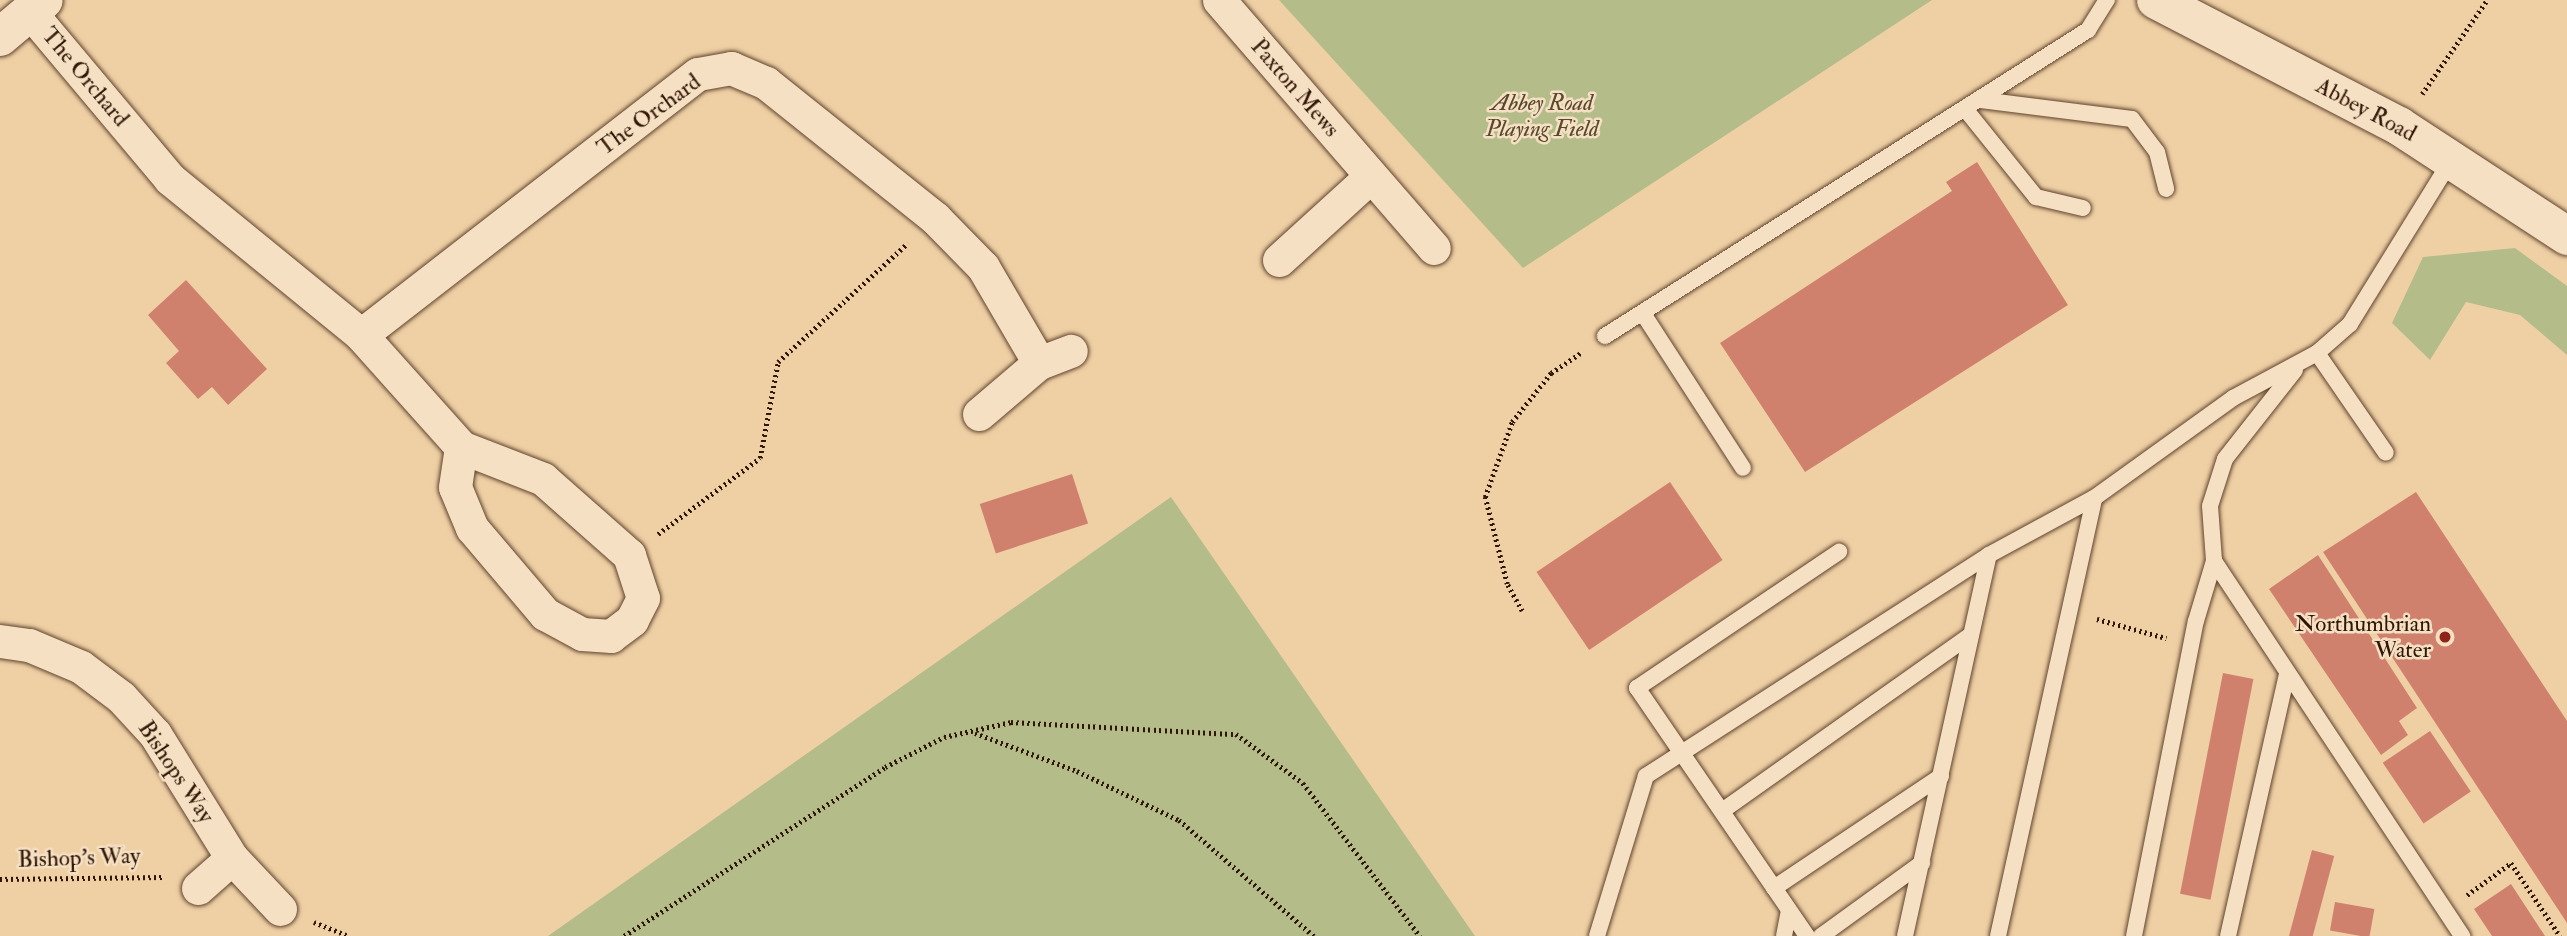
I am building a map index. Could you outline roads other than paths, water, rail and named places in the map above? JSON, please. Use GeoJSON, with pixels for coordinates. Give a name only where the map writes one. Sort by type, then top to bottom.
{"type":"FeatureCollection","features":[{"type":"Feature","properties":{"kind":"street","name":"Paxton Mews"},"geometry":{"type":"LineString","coordinates":[[1219,0],[1434,248]]}},
{"type":"Feature","properties":{"kind":"street","name":"Abbey Road"},"geometry":{"type":"LineString","coordinates":[[2156,0],[2399,126],[2567,236]]}},
{"type":"Feature","properties":{"kind":"street"},"geometry":{"type":"LineString","coordinates":[[0,37],[37,6]]}},
{"type":"Feature","properties":{"kind":"street","name":"The Orchard"},"geometry":{"type":"LineString","coordinates":[[37,6],[170,179],[361,335],[461,447],[543,479],[629,555],[643,598],[632,620],[611,636],[582,634],[545,614],[472,528],[455,487],[461,447]]}},
{"type":"Feature","properties":{"kind":"street","name":"The Orchard"},"geometry":{"type":"LineString","coordinates":[[361,335],[698,74],[731,68],[766,83],[935,218],[983,267],[1039,363]]}},
{"type":"Feature","properties":{"kind":"street"},"geometry":{"type":"LineString","coordinates":[[1279,260],[1370,177]]}},
{"type":"Feature","properties":{"kind":"street"},"geometry":{"type":"LineString","coordinates":[[979,414],[1039,363],[1071,351]]}},
{"type":"Feature","properties":{"kind":"street","name":"Bishops Way"},"geometry":{"type":"LineString","coordinates":[[0,641],[29,645],[81,667],[121,697],[155,734],[232,858],[280,909]]}},
{"type":"Feature","properties":{"kind":"street"},"geometry":{"type":"LineString","coordinates":[[198,888],[232,858]]}},
{"type":"Feature","properties":{"kind":"lane"},"geometry":{"type":"LineString","coordinates":[[1605,337],[1644,315],[2088,30],[2106,0]]}},
{"type":"Feature","properties":{"kind":"lane"},"geometry":{"type":"LineString","coordinates":[[1981,100],[2132,119],[2157,152],[2166,189]]}},
{"type":"Feature","properties":{"kind":"lane"},"geometry":{"type":"LineString","coordinates":[[1966,110],[2036,197],[2083,208]]}},
{"type":"Feature","properties":{"kind":"lane"},"geometry":{"type":"LineString","coordinates":[[1597,936],[1646,776],[1680,750],[1989,555],[2094,498],[2233,398],[2317,353],[2350,324],[2452,159]]}},
{"type":"Feature","properties":{"kind":"lane"},"geometry":{"type":"LineString","coordinates":[[1644,315],[1743,468]]}},
{"type":"Feature","properties":{"kind":"lane"},"geometry":{"type":"LineString","coordinates":[[2317,353],[2386,453]]}},
{"type":"Feature","properties":{"kind":"lane"},"geometry":{"type":"LineString","coordinates":[[2134,936],[2196,621],[2214,561],[2210,506],[2225,459],[2299,365]]}},
{"type":"Feature","properties":{"kind":"lane"},"geometry":{"type":"LineString","coordinates":[[1998,936],[2094,498]]}},
{"type":"Feature","properties":{"kind":"lane"},"geometry":{"type":"LineString","coordinates":[[1807,936],[1637,688],[1839,552]]}},
{"type":"Feature","properties":{"kind":"lane"},"geometry":{"type":"LineString","coordinates":[[1905,936],[1989,555]]}},
{"type":"Feature","properties":{"kind":"lane"},"geometry":{"type":"LineString","coordinates":[[2214,561],[2462,936]]}},
{"type":"Feature","properties":{"kind":"lane"},"geometry":{"type":"LineString","coordinates":[[1722,811],[1971,635]]}},
{"type":"Feature","properties":{"kind":"lane"},"geometry":{"type":"LineString","coordinates":[[2228,936],[2287,675]]}},
{"type":"Feature","properties":{"kind":"lane"},"geometry":{"type":"LineString","coordinates":[[1774,888],[1941,776]]}},
{"type":"Feature","properties":{"kind":"lane"},"geometry":{"type":"LineString","coordinates":[[1821,936],[1922,863]]}},
{"type":"Feature","properties":{"kind":"lane"},"geometry":{"type":"LineString","coordinates":[[1784,936],[1790,911]]}},
{"type":"Feature","properties":{"kind":"place","name":"Northumbrian Water"},"geometry":{"type":"Point","coordinates":[2445,637]}},
{"type":"Feature","properties":{"kind":"park label","name":"Abbey Road Playing Field"},"geometry":{"type":"Point","coordinates":[1542,116]}}]}
